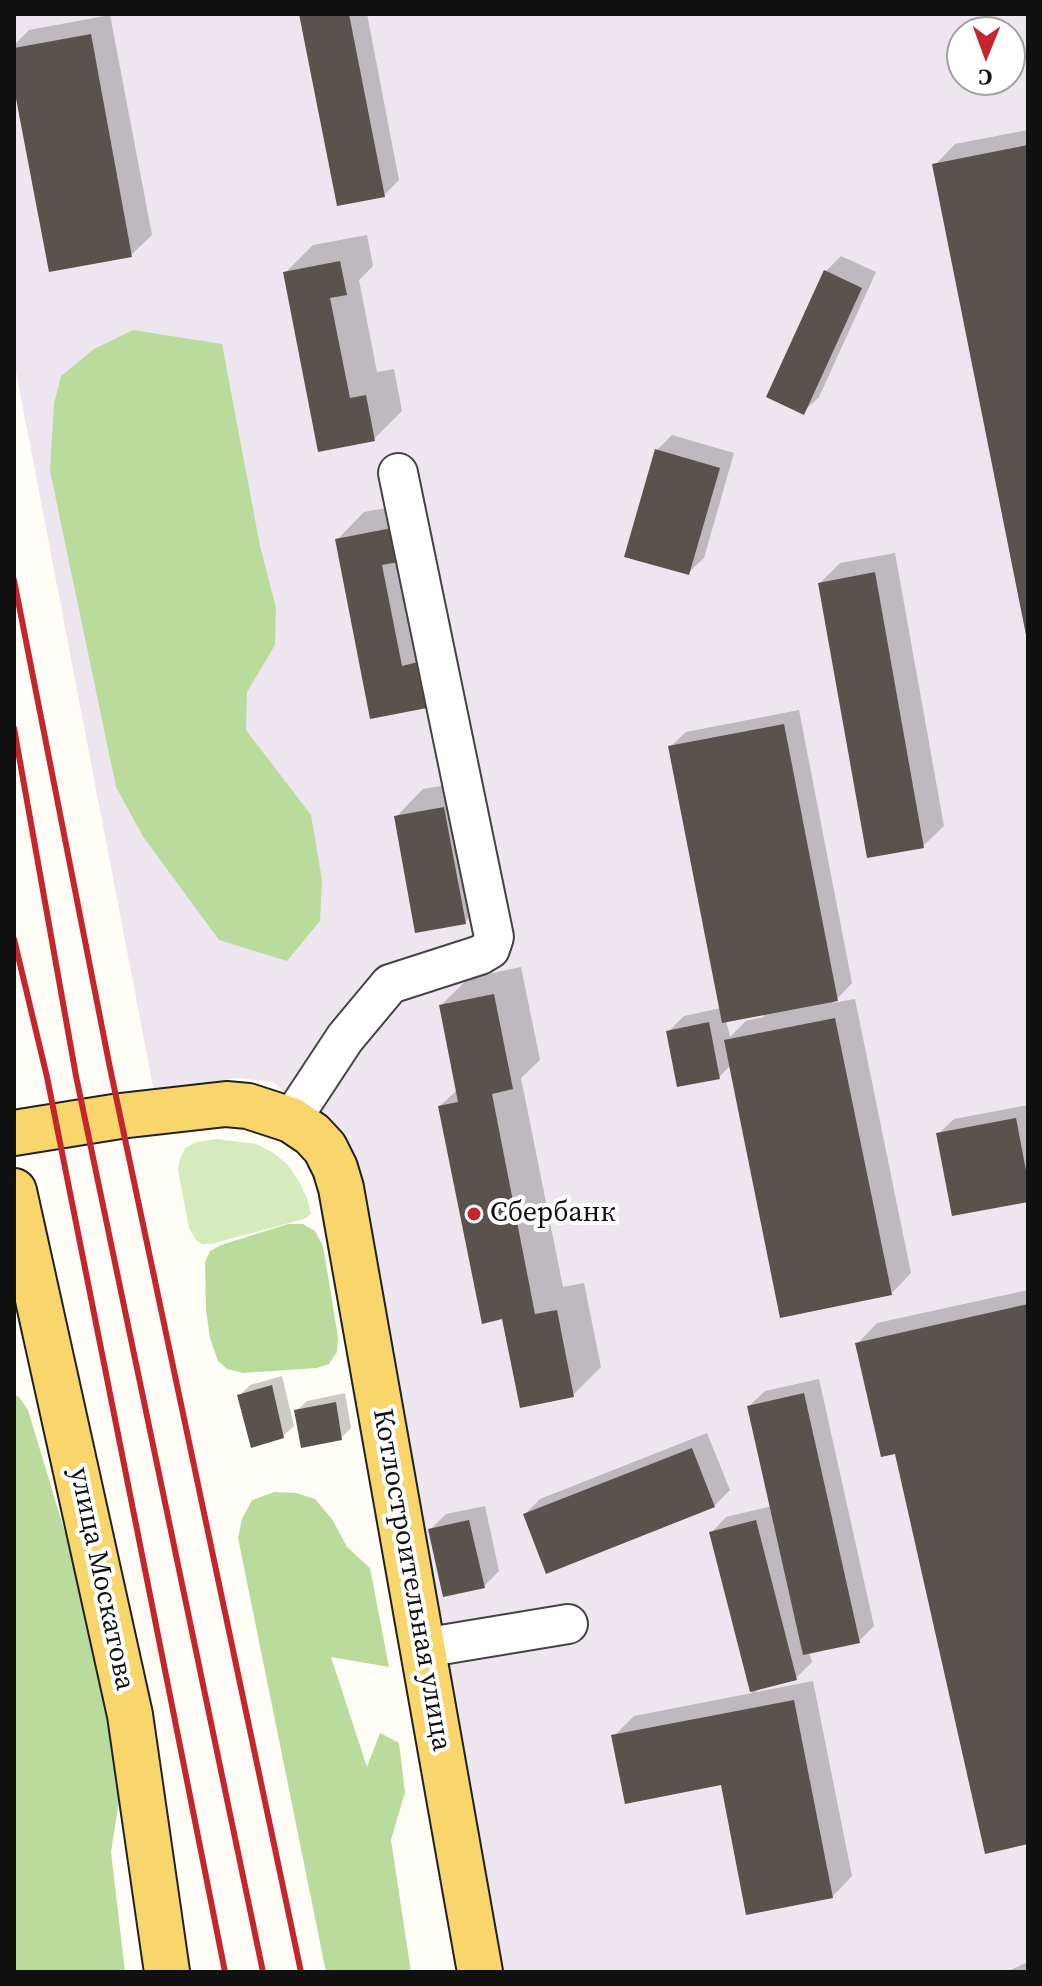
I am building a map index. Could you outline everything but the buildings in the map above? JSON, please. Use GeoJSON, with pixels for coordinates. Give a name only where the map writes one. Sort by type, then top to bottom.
{"type":"FeatureCollection","features":[{"type":"Feature","properties":{"kind":"main road"},"geometry":{"type":"LineString","coordinates":[[14,1133],[120,1116],[226,1104],[258,1108],[291,1120]]}},
{"type":"Feature","properties":{"kind":"main road","name":"Котлостроительная улица"},"geometry":{"type":"LineString","coordinates":[[291,1120],[312,1134],[325,1148],[341,1188],[480,1972]]}},
{"type":"Feature","properties":{"kind":"main road","name":"улица Москатова"},"geometry":{"type":"LineString","coordinates":[[14,1191],[22,1268],[130,1715],[167,1972]]}},
{"type":"Feature","properties":{"kind":"street"},"geometry":{"type":"LineString","coordinates":[[291,1120],[345,1038],[390,984],[480,955],[490,949],[494,937],[398,473]]}},
{"type":"Feature","properties":{"kind":"street"},"geometry":{"type":"LineString","coordinates":[[423,1648],[568,1624]]}},
{"type":"Feature","properties":{"kind":"shaded area"},"geometry":{"type":"Polygon","coordinates":[[[14,14],[1028,14],[1028,1972],[503,1972],[351,1151],[273,1082],[237,1078],[154,1092],[14,361],[14,14]]]}},
{"type":"Feature","properties":{"kind":"green space"},"geometry":{"type":"Polygon","coordinates":[[[133,330],[222,344],[260,546],[276,608],[275,645],[247,692],[246,730],[311,815],[322,880],[320,921],[287,961],[219,940],[144,838],[116,787],[50,471],[54,404],[61,376],[94,349],[133,330]]]}},
{"type":"Feature","properties":{"kind":"green space"},"geometry":{"type":"Polygon","coordinates":[[[216,1139],[256,1144],[272,1152],[287,1164],[298,1180],[311,1214],[304,1219],[211,1244],[196,1240],[189,1228],[178,1170],[180,1159],[185,1148],[197,1142],[216,1139]]]}},
{"type":"Feature","properties":{"kind":"green space"},"geometry":{"type":"Polygon","coordinates":[[[288,1224],[303,1224],[315,1231],[323,1246],[338,1337],[337,1352],[329,1364],[317,1368],[243,1373],[227,1369],[218,1361],[210,1338],[205,1262],[210,1251],[221,1245],[288,1224]]]}},
{"type":"Feature","properties":{"kind":"green space"},"geometry":{"type":"Polygon","coordinates":[[[14,1394],[28,1410],[88,1609],[120,1794],[111,1852],[125,1972],[14,1972],[14,1394]]]}},
{"type":"Feature","properties":{"kind":"green space"},"geometry":{"type":"Polygon","coordinates":[[[275,1492],[296,1493],[315,1499],[332,1519],[347,1547],[370,1568],[389,1667],[331,1657],[367,1767],[380,1733],[399,1743],[405,1792],[391,1840],[411,1972],[326,1972],[238,1538],[242,1519],[252,1500],[275,1492]]]}},
{"type":"Feature","properties":{"kind":"railway"},"geometry":{"type":"LineString","coordinates":[[14,580],[110,1068],[301,1972]]}},
{"type":"Feature","properties":{"kind":"railway"},"geometry":{"type":"LineString","coordinates":[[14,728],[76,1076],[263,1972]]}},
{"type":"Feature","properties":{"kind":"railway"},"geometry":{"type":"LineString","coordinates":[[14,939],[47,1077],[225,1972]]}},
{"type":"Feature","properties":{"kind":"place","name":"Сбербанк"},"geometry":{"type":"Point","coordinates":[474,1214]}}]}
